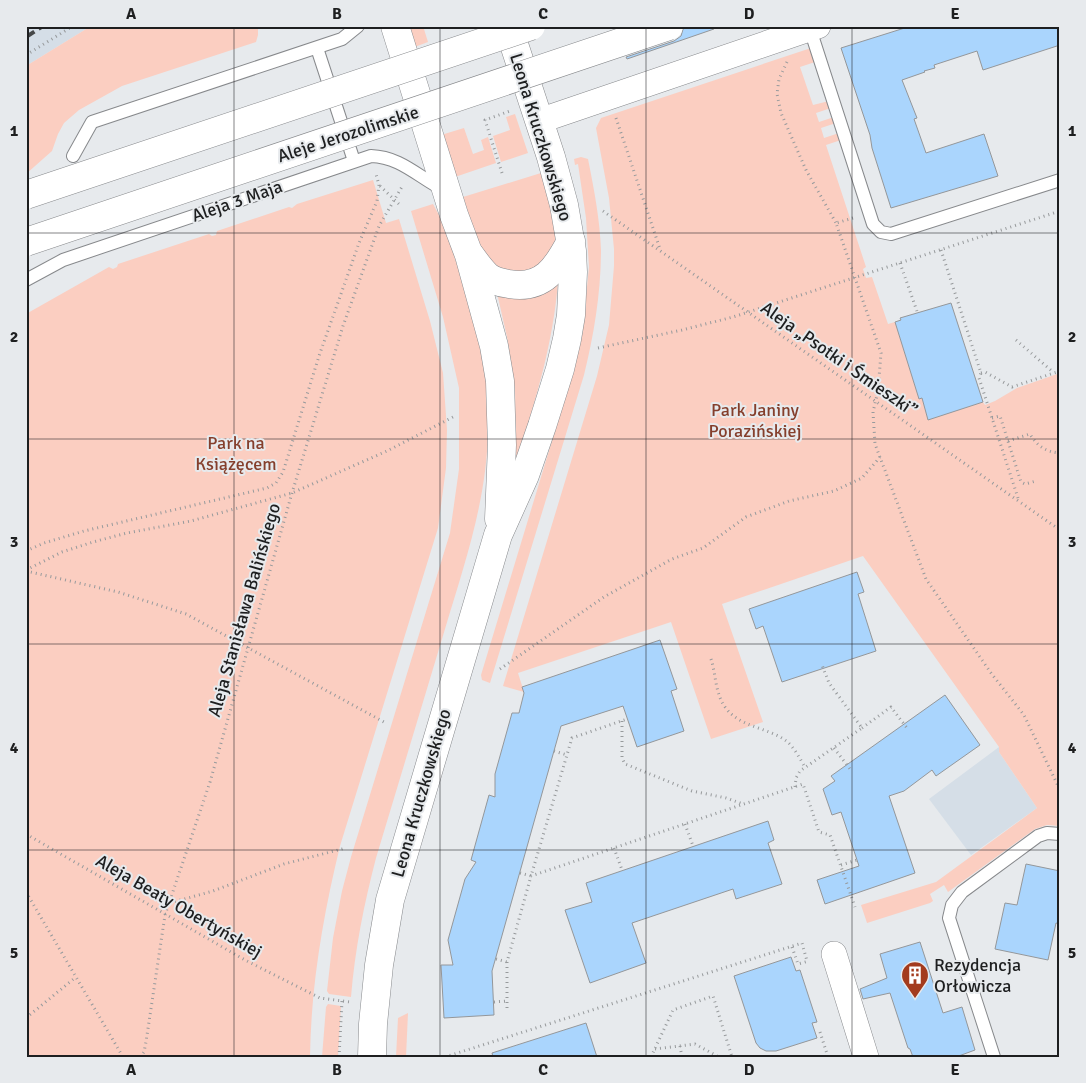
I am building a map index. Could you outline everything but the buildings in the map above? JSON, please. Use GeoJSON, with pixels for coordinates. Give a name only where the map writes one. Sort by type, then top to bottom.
{"type":"FeatureCollection","features":[{"type":"Feature","properties":{"kind":"street","name":"Leona Kruczkowskiego"},"geometry":{"type":"LineString","coordinates":[[395,26],[469,255],[494,346],[500,381],[502,445],[498,535]]}},
{"type":"Feature","properties":{"kind":"street","name":"Leona Kruczkowskiego"},"geometry":{"type":"LineString","coordinates":[[372,1057],[373,1024],[379,965],[390,900],[498,535],[525,475],[540,434],[567,339],[571,315],[573,272],[571,242],[556,174],[528,115],[508,26]]}},
{"type":"Feature","properties":{"kind":"street"},"geometry":{"type":"LineString","coordinates":[[26,195],[531,26]]}},
{"type":"Feature","properties":{"kind":"street","name":"Aleje Jerozolimskie"},"geometry":{"type":"LineString","coordinates":[[26,242],[669,26]]}},
{"type":"Feature","properties":{"kind":"street"},"geometry":{"type":"LineString","coordinates":[[528,115],[814,27]]}},
{"type":"Feature","properties":{"kind":"street"},"geometry":{"type":"LineString","coordinates":[[469,255],[488,277],[501,283],[526,285],[538,282],[558,266],[571,242]]}},
{"type":"Feature","properties":{"kind":"street"},"geometry":{"type":"LineString","coordinates":[[824,957],[866,1057]]}},
{"type":"Feature","properties":{"kind":"lane"},"geometry":{"type":"LineString","coordinates":[[73,156],[92,122],[342,39],[358,26]]}},
{"type":"Feature","properties":{"kind":"lane"},"geometry":{"type":"LineString","coordinates":[[814,27],[869,212],[876,228],[881,232],[892,234],[1060,180]]}},
{"type":"Feature","properties":{"kind":"lane"},"geometry":{"type":"LineString","coordinates":[[317,48],[354,161]]}},
{"type":"Feature","properties":{"kind":"lane","name":"Aleja 3 Maja"},"geometry":{"type":"LineString","coordinates":[[26,280],[64,260],[371,156],[385,157],[398,162],[432,184],[447,191]]}},
{"type":"Feature","properties":{"kind":"lane"},"geometry":{"type":"LineString","coordinates":[[994,1057],[949,918],[952,905],[962,892],[1038,836],[1047,833],[1060,834]]}},
{"type":"Feature","properties":{"kind":"path"},"geometry":{"type":"LineString","coordinates":[[26,55],[73,26]]}},
{"type":"Feature","properties":{"kind":"path"},"geometry":{"type":"LineString","coordinates":[[790,57],[779,79],[777,94],[781,113],[806,170],[836,223],[881,353],[874,412],[875,444],[926,579],[991,673],[1024,715],[1060,790]]}},
{"type":"Feature","properties":{"kind":"path"},"geometry":{"type":"LineString","coordinates":[[615,114],[660,250]]}},
{"type":"Feature","properties":{"kind":"path"},"geometry":{"type":"LineString","coordinates":[[502,173],[485,120],[528,115]]}},
{"type":"Feature","properties":{"kind":"path"},"geometry":{"type":"LineString","coordinates":[[374,168],[380,186],[401,206]]}},
{"type":"Feature","properties":{"kind":"path","name":"Aleja Stanisława Balińskiego"},"geometry":{"type":"LineString","coordinates":[[140,1057],[144,1052],[146,1042],[166,915],[208,788],[292,493],[343,326],[379,226],[406,180]]}},
{"type":"Feature","properties":{"kind":"path"},"geometry":{"type":"LineString","coordinates":[[26,551],[44,542],[84,531],[267,488],[279,480],[322,345],[377,201],[380,186]]}},
{"type":"Feature","properties":{"kind":"path","name":"Aleja „Psotki i Śmieszki”"},"geometry":{"type":"LineString","coordinates":[[604,211],[1060,530]]}},
{"type":"Feature","properties":{"kind":"path"},"geometry":{"type":"LineString","coordinates":[[598,348],[682,330],[748,312],[1060,211]]}},
{"type":"Feature","properties":{"kind":"path"},"geometry":{"type":"LineString","coordinates":[[836,223],[869,212]]}},
{"type":"Feature","properties":{"kind":"path"},"geometry":{"type":"LineString","coordinates":[[941,250],[981,374],[979,378],[1019,501]]}},
{"type":"Feature","properties":{"kind":"path"},"geometry":{"type":"LineString","coordinates":[[900,263],[918,314]]}},
{"type":"Feature","properties":{"kind":"path"},"geometry":{"type":"LineString","coordinates":[[1016,340],[1054,373]]}},
{"type":"Feature","properties":{"kind":"path"},"geometry":{"type":"LineString","coordinates":[[981,374],[985,372],[1012,387],[1060,370]]}},
{"type":"Feature","properties":{"kind":"path"},"geometry":{"type":"LineString","coordinates":[[992,418],[1000,416],[1021,482],[1025,484],[1036,481]]}},
{"type":"Feature","properties":{"kind":"path"},"geometry":{"type":"LineString","coordinates":[[26,571],[62,552],[93,542],[126,533],[191,521],[292,493],[387,451],[453,417]]}},
{"type":"Feature","properties":{"kind":"path"},"geometry":{"type":"LineString","coordinates":[[1008,441],[1030,434],[1040,447],[1060,453]]}},
{"type":"Feature","properties":{"kind":"path"},"geometry":{"type":"LineString","coordinates":[[500,669],[604,597],[672,559],[703,548],[746,517],[789,501],[834,491],[862,478],[880,457]]}},
{"type":"Feature","properties":{"kind":"path"},"geometry":{"type":"LineString","coordinates":[[26,571],[101,588],[156,603],[186,614],[384,722]]}},
{"type":"Feature","properties":{"kind":"path"},"geometry":{"type":"LineString","coordinates":[[711,659],[719,696],[731,714],[786,740],[805,767]]}},
{"type":"Feature","properties":{"kind":"path"},"geometry":{"type":"LineString","coordinates":[[822,664],[829,683],[862,728]]}},
{"type":"Feature","properties":{"kind":"path"},"geometry":{"type":"LineString","coordinates":[[795,787],[796,778],[800,771],[891,707],[907,728]]}},
{"type":"Feature","properties":{"kind":"path"},"geometry":{"type":"LineString","coordinates":[[507,1008],[507,962],[572,738],[627,719]]}},
{"type":"Feature","properties":{"kind":"path"},"geometry":{"type":"LineString","coordinates":[[622,721],[622,758],[625,764],[692,791],[726,798],[743,804]]}},
{"type":"Feature","properties":{"kind":"path"},"geometry":{"type":"LineString","coordinates":[[834,748],[850,769]]}},
{"type":"Feature","properties":{"kind":"path"},"geometry":{"type":"LineString","coordinates":[[554,751],[567,755]]}},
{"type":"Feature","properties":{"kind":"path"},"geometry":{"type":"LineString","coordinates":[[520,872],[531,876],[803,784],[819,832],[830,835],[855,907]]}},
{"type":"Feature","properties":{"kind":"path"},"geometry":{"type":"LineString","coordinates":[[685,824],[693,846]]}},
{"type":"Feature","properties":{"kind":"path","name":"Aleja Beaty Obertyńskiej"},"geometry":{"type":"LineString","coordinates":[[26,834],[245,960],[320,998],[353,1002]]}},
{"type":"Feature","properties":{"kind":"path"},"geometry":{"type":"LineString","coordinates":[[170,903],[213,891],[284,864],[346,848]]}},
{"type":"Feature","properties":{"kind":"path"},"geometry":{"type":"LineString","coordinates":[[614,848],[622,870]]}},
{"type":"Feature","properties":{"kind":"path"},"geometry":{"type":"LineString","coordinates":[[841,866],[857,860]]}},
{"type":"Feature","properties":{"kind":"path"},"geometry":{"type":"LineString","coordinates":[[26,892],[123,1057]]}},
{"type":"Feature","properties":{"kind":"path"},"geometry":{"type":"LineString","coordinates":[[445,1057],[802,943],[808,962]]}},
{"type":"Feature","properties":{"kind":"path"},"geometry":{"type":"LineString","coordinates":[[792,947],[798,964],[824,957]]}},
{"type":"Feature","properties":{"kind":"path"},"geometry":{"type":"LineString","coordinates":[[496,959],[507,962]]}},
{"type":"Feature","properties":{"kind":"path"},"geometry":{"type":"LineString","coordinates":[[26,1018],[76,978]]}},
{"type":"Feature","properties":{"kind":"path"},"geometry":{"type":"LineString","coordinates":[[651,1057],[673,1010],[713,996],[732,1057]]}},
{"type":"Feature","properties":{"kind":"path"},"geometry":{"type":"LineString","coordinates":[[339,1057],[342,1001]]}},
{"type":"Feature","properties":{"kind":"path"},"geometry":{"type":"LineString","coordinates":[[494,1002],[507,1001]]}},
{"type":"Feature","properties":{"kind":"path"},"geometry":{"type":"LineString","coordinates":[[820,1032],[828,1057]]}},
{"type":"Feature","properties":{"kind":"path"},"geometry":{"type":"LineString","coordinates":[[654,1049],[695,1044],[720,1057]]}},
{"type":"Feature","properties":{"kind":"path"},"geometry":{"type":"LineString","coordinates":[[680,1046],[682,1057]]}},
{"type":"Feature","properties":{"kind":"shaded area"},"geometry":{"type":"Polygon","coordinates":[[[26,26],[91,26],[26,66],[26,26]]]}},
{"type":"Feature","properties":{"kind":"shaded area"},"geometry":{"type":"Polygon","coordinates":[[[999,747],[999,752],[1037,808],[971,855],[929,799],[999,747]]]}},
{"type":"Feature","properties":{"kind":"green space"},"geometry":{"type":"Polygon","coordinates":[[[91,26],[258,26],[258,35],[256,42],[122,86],[79,110],[64,123],[52,151],[26,174],[26,66],[91,26]]]}},
{"type":"Feature","properties":{"kind":"green space"},"geometry":{"type":"Polygon","coordinates":[[[409,26],[423,26],[428,42],[412,48],[409,26]]]}},
{"type":"Feature","properties":{"kind":"green space","name":"Park Janiny Porazińskiej"},"geometry":{"type":"Polygon","coordinates":[[[811,48],[815,62],[800,67],[813,105],[829,101],[831,108],[816,113],[819,122],[834,117],[836,123],[821,128],[824,138],[839,133],[841,140],[826,145],[866,267],[863,269],[866,278],[872,277],[888,324],[895,322],[919,399],[922,398],[928,420],[983,402],[985,405],[1017,388],[1060,373],[1060,826],[1047,825],[1035,829],[948,892],[944,885],[930,894],[933,901],[930,903],[867,923],[861,905],[936,882],[1037,808],[999,752],[999,747],[863,556],[722,604],[763,722],[711,739],[671,622],[518,673],[524,692],[503,686],[597,376],[609,325],[614,249],[609,198],[596,128],[601,118],[811,48]]]}},
{"type":"Feature","properties":{"kind":"green space"},"geometry":{"type":"Polygon","coordinates":[[[515,114],[528,153],[501,162],[493,136],[510,130],[506,117],[515,114]]]}},
{"type":"Feature","properties":{"kind":"green space"},"geometry":{"type":"Polygon","coordinates":[[[464,128],[473,154],[484,150],[481,140],[488,137],[496,163],[455,177],[441,135],[464,128]]]}},
{"type":"Feature","properties":{"kind":"green space"},"geometry":{"type":"Polygon","coordinates":[[[581,157],[588,159],[596,204],[601,250],[600,282],[594,329],[584,375],[490,683],[482,680],[481,675],[582,336],[589,267],[586,218],[578,164],[575,165],[574,159],[581,157]]]}},
{"type":"Feature","properties":{"kind":"green space"},"geometry":{"type":"Polygon","coordinates":[[[541,173],[556,231],[555,246],[534,271],[511,274],[501,270],[485,254],[474,231],[463,197],[541,173]]]}},
{"type":"Feature","properties":{"kind":"green space","name":"Park na Książęcem"},"geometry":{"type":"Polygon","coordinates":[[[373,180],[386,223],[399,219],[430,321],[443,373],[447,430],[446,468],[438,528],[340,846],[323,925],[315,977],[310,1057],[26,1057],[26,314],[109,267],[113,269],[118,264],[209,234],[212,236],[216,235],[217,231],[373,180]]]}},
{"type":"Feature","properties":{"kind":"green space"},"geometry":{"type":"Polygon","coordinates":[[[433,204],[456,255],[454,256],[478,330],[488,399],[487,452],[480,504],[474,529],[376,858],[364,910],[351,997],[329,994],[327,991],[333,938],[342,891],[450,533],[459,469],[459,388],[443,317],[411,211],[433,204]]]}},
{"type":"Feature","properties":{"kind":"green space"},"geometry":{"type":"Polygon","coordinates":[[[558,282],[556,304],[543,369],[519,453],[516,456],[515,390],[507,337],[497,293],[558,282]]]}},
{"type":"Feature","properties":{"kind":"green space"},"geometry":{"type":"Polygon","coordinates":[[[328,1004],[341,1006],[338,1057],[322,1057],[326,1007],[328,1004]]]}},
{"type":"Feature","properties":{"kind":"green space"},"geometry":{"type":"Polygon","coordinates":[[[408,1013],[406,1057],[396,1057],[398,1018],[408,1013]]]}},
{"type":"Feature","properties":{"kind":"railway"},"geometry":{"type":"LineString","coordinates":[[26,37],[43,26]]}},
{"type":"Feature","properties":{"kind":"place","name":"Rezydencja Orłowicza"},"geometry":{"type":"Point","coordinates":[915,999]}}]}
